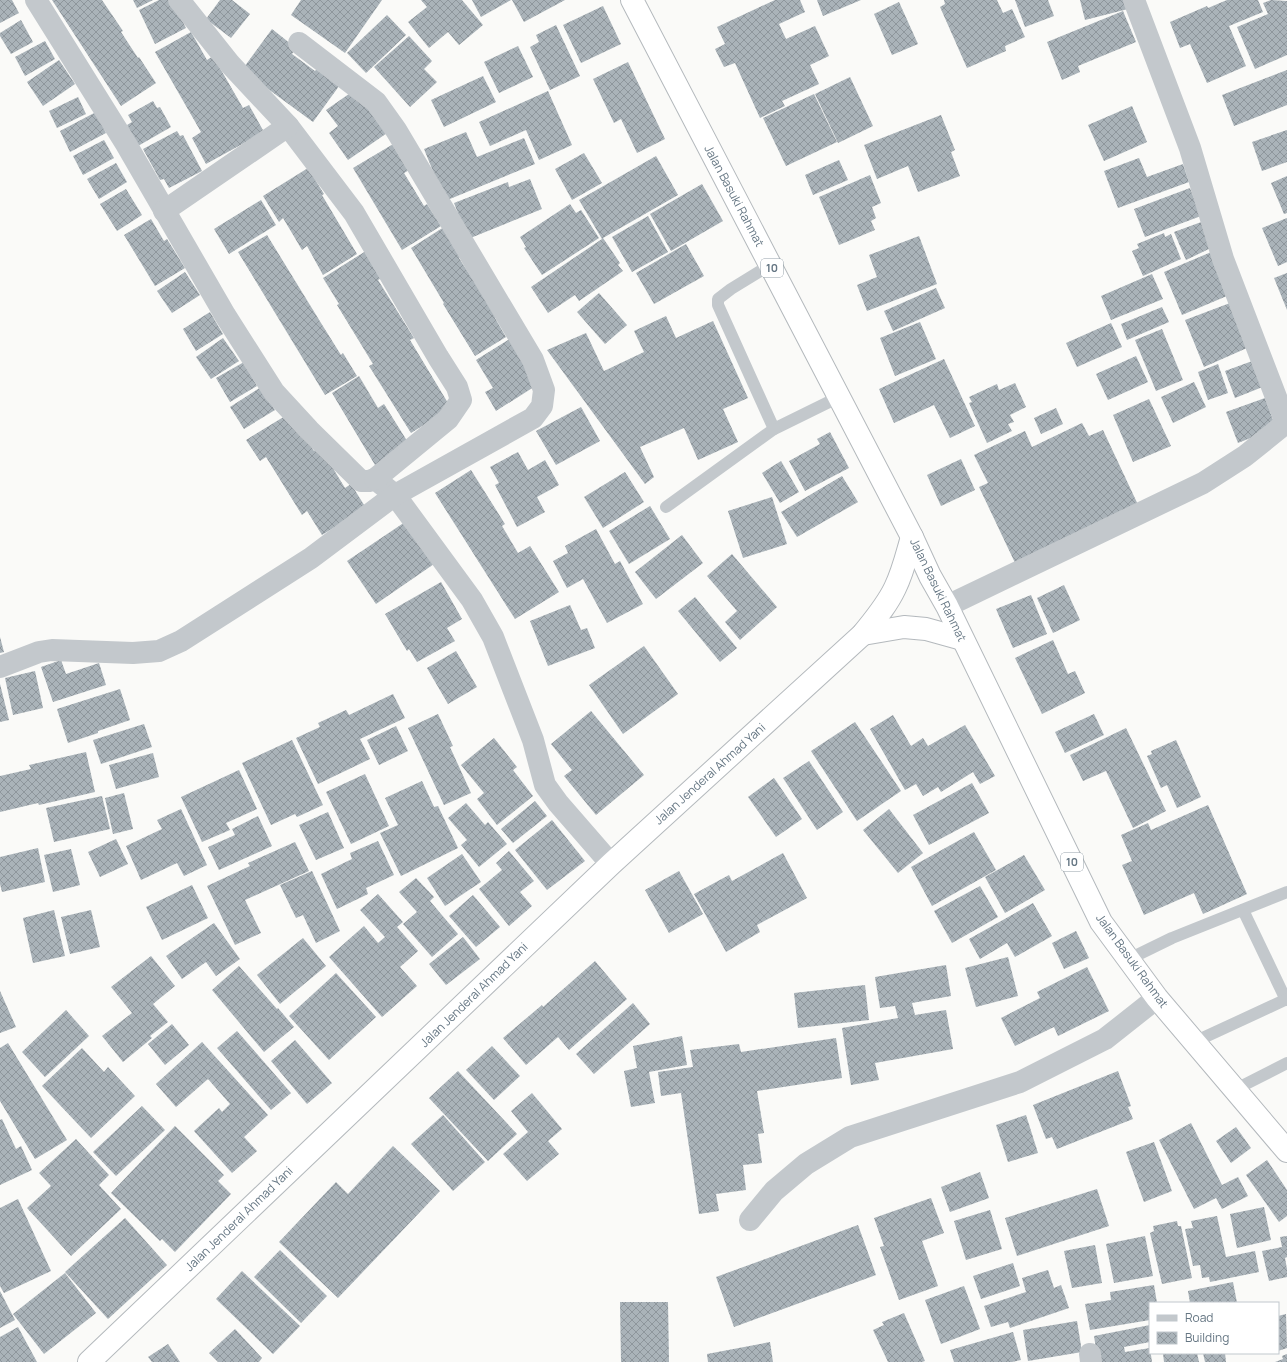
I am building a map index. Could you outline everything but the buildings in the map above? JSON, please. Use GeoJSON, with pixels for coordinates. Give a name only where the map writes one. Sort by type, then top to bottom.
{"type":"FeatureCollection","features":[{"type":"Feature","properties":{"kind":"highway","name":"Jalan Basuki Rahmat"},"geometry":{"type":"LineString","coordinates":[[632,0],[912,537],[1101,922],[1157,998],[1287,1151]]}},
{"type":"Feature","properties":{"kind":"highway","name":"Jalan Jenderal Ahmad Yani"},"geometry":{"type":"LineString","coordinates":[[89,1362],[611,864],[863,634],[882,611],[895,588],[905,563],[912,537]]}},
{"type":"Feature","properties":{"kind":"highway"},"geometry":{"type":"LineString","coordinates":[[863,634],[904,627],[926,629],[962,639]]}},
{"type":"Feature","properties":{"kind":"street"},"geometry":{"type":"LineString","coordinates":[[36,0],[126,144],[225,315],[274,392],[309,430],[361,481],[369,481],[375,478],[448,419],[461,400],[457,387],[354,213],[288,126],[230,64],[179,0]]}},
{"type":"Feature","properties":{"kind":"street"},"geometry":{"type":"LineString","coordinates":[[947,606],[1203,483],[1245,456],[1287,423],[1223,259],[1190,148],[1139,1]]}},
{"type":"Feature","properties":{"kind":"street"},"geometry":{"type":"LineString","coordinates":[[0,667],[39,652],[52,650],[133,653],[159,651],[181,641],[311,558],[395,495],[533,418],[542,406],[544,390],[533,360],[396,130],[376,102],[300,42]]}},
{"type":"Feature","properties":{"kind":"street"},"geometry":{"type":"LineString","coordinates":[[164,211],[288,126]]}},
{"type":"Feature","properties":{"kind":"street"},"geometry":{"type":"LineString","coordinates":[[375,478],[395,495],[472,600],[493,637],[533,740],[545,785],[558,803],[611,864]]}},
{"type":"Feature","properties":{"kind":"street"},"geometry":{"type":"LineString","coordinates":[[750,1220],[774,1191],[806,1164],[850,1137],[1020,1082],[1105,1039],[1157,998]]}},
{"type":"Feature","properties":{"kind":"lane"},"geometry":{"type":"LineString","coordinates":[[770,265],[731,289],[718,299],[718,305],[774,428]]}},
{"type":"Feature","properties":{"kind":"lane"},"geometry":{"type":"LineString","coordinates":[[666,507],[774,428],[838,397]]}},
{"type":"Feature","properties":{"kind":"lane"},"geometry":{"type":"LineString","coordinates":[[1129,959],[1172,938],[1287,892]]}},
{"type":"Feature","properties":{"kind":"lane"},"geometry":{"type":"LineString","coordinates":[[1194,1042],[1286,999],[1243,910]]}},
{"type":"Feature","properties":{"kind":"lane"},"geometry":{"type":"LineString","coordinates":[[1234,1090],[1287,1063]]}}]}
